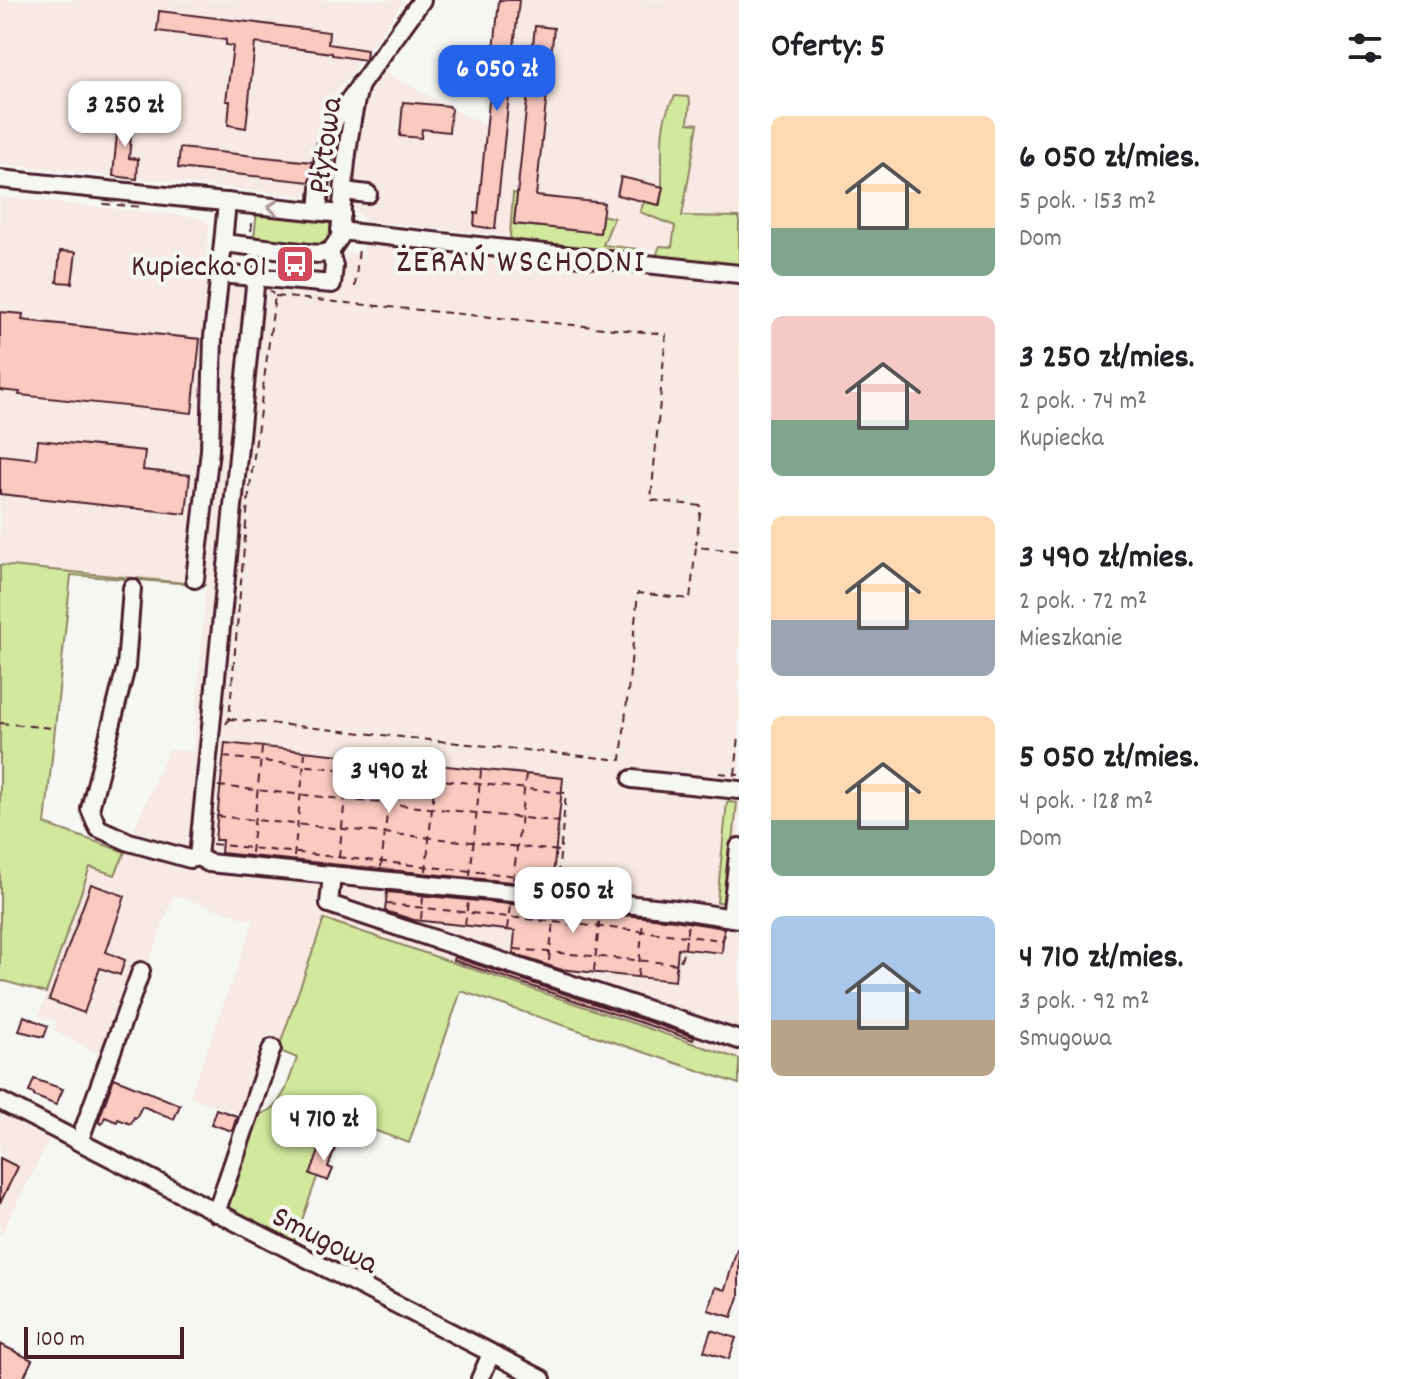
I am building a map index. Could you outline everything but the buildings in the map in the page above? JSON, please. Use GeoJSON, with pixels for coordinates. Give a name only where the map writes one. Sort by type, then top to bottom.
{"type":"FeatureCollection","features":[{"type":"Feature","properties":{"kind":"street","name":"Płytowa"},"geometry":{"type":"LineString","coordinates":[[318,211],[330,129],[422,0]]}},
{"type":"Feature","properties":{"kind":"street","name":"Płytowa"},"geometry":{"type":"LineString","coordinates":[[341,223],[354,106],[360,84]]}},
{"type":"Feature","properties":{"kind":"street"},"geometry":{"type":"LineString","coordinates":[[0,179],[318,211],[361,233],[739,274]]}},
{"type":"Feature","properties":{"kind":"street"},"geometry":{"type":"LineString","coordinates":[[321,186],[368,194]]}},
{"type":"Feature","properties":{"kind":"street"},"geometry":{"type":"LineString","coordinates":[[195,579],[210,450],[213,337],[227,202]]}},
{"type":"Feature","properties":{"kind":"street"},"geometry":{"type":"LineString","coordinates":[[223,243],[318,254],[330,252],[340,237],[341,223]]}},
{"type":"Feature","properties":{"kind":"street"},"geometry":{"type":"LineString","coordinates":[[220,274],[332,284],[334,266],[330,252]]}},
{"type":"Feature","properties":{"kind":"street"},"geometry":{"type":"LineString","coordinates":[[198,857],[256,276]]}},
{"type":"Feature","properties":{"kind":"street"},"geometry":{"type":"LineString","coordinates":[[132,588],[126,667],[90,809],[98,828],[119,837],[190,859],[198,857],[209,863],[735,918],[739,847]]}},
{"type":"Feature","properties":{"kind":"street"},"geometry":{"type":"LineString","coordinates":[[632,779],[738,780]]}},
{"type":"Feature","properties":{"kind":"street"},"geometry":{"type":"LineString","coordinates":[[332,875],[329,904],[739,1040]]}},
{"type":"Feature","properties":{"kind":"street"},"geometry":{"type":"LineString","coordinates":[[79,1142],[141,971]]}},
{"type":"Feature","properties":{"kind":"street"},"geometry":{"type":"LineString","coordinates":[[216,1213],[272,1048]]}},
{"type":"Feature","properties":{"kind":"street","name":"Smugowa"},"geometry":{"type":"LineString","coordinates":[[0,1101],[542,1379]]}},
{"type":"Feature","properties":{"kind":"street"},"geometry":{"type":"LineString","coordinates":[[480,1379],[491,1354]]}},
{"type":"Feature","properties":{"kind":"path"},"geometry":{"type":"LineString","coordinates":[[355,287],[361,233]]}},
{"type":"Feature","properties":{"kind":"path"},"geometry":{"type":"LineString","coordinates":[[229,719],[621,760],[638,593],[690,599],[701,506],[651,500],[666,334],[275,296],[256,276]]}},
{"type":"Feature","properties":{"kind":"path"},"geometry":{"type":"LineString","coordinates":[[210,735],[222,729],[229,719],[248,502],[275,296]]}},
{"type":"Feature","properties":{"kind":"path"},"geometry":{"type":"LineString","coordinates":[[696,547],[739,551]]}},
{"type":"Feature","properties":{"kind":"path"},"geometry":{"type":"LineString","coordinates":[[0,723],[52,728]]}},
{"type":"Feature","properties":{"kind":"path"},"geometry":{"type":"LineString","coordinates":[[719,773],[738,780],[739,736]]}},
{"type":"Feature","properties":{"kind":"path"},"geometry":{"type":"LineString","coordinates":[[250,866],[262,748]]}},
{"type":"Feature","properties":{"kind":"path"},"geometry":{"type":"LineString","coordinates":[[292,870],[305,753]]}},
{"type":"Feature","properties":{"kind":"path"},"geometry":{"type":"LineString","coordinates":[[221,757],[566,793],[548,966]]}},
{"type":"Feature","properties":{"kind":"path"},"geometry":{"type":"LineString","coordinates":[[339,857],[349,757]]}},
{"type":"Feature","properties":{"kind":"path"},"geometry":{"type":"LineString","coordinates":[[380,880],[393,762]]}},
{"type":"Feature","properties":{"kind":"path"},"geometry":{"type":"LineString","coordinates":[[421,920],[436,766]]}},
{"type":"Feature","properties":{"kind":"path"},"geometry":{"type":"LineString","coordinates":[[465,925],[481,771]]}},
{"type":"Feature","properties":{"kind":"path"},"geometry":{"type":"LineString","coordinates":[[507,929],[526,775]]}},
{"type":"Feature","properties":{"kind":"path"},"geometry":{"type":"LineString","coordinates":[[218,786],[563,822]]}},
{"type":"Feature","properties":{"kind":"path"},"geometry":{"type":"LineString","coordinates":[[215,816],[560,851]]}},
{"type":"Feature","properties":{"kind":"path"},"geometry":{"type":"LineString","coordinates":[[212,844],[557,880]]}},
{"type":"Feature","properties":{"kind":"path"},"geometry":{"type":"LineString","coordinates":[[594,971],[603,903]]}},
{"type":"Feature","properties":{"kind":"path"},"geometry":{"type":"LineString","coordinates":[[387,904],[723,940],[735,918]]}},
{"type":"Feature","properties":{"kind":"path"},"geometry":{"type":"LineString","coordinates":[[638,976],[645,907]]}},
{"type":"Feature","properties":{"kind":"path"},"geometry":{"type":"LineString","coordinates":[[515,949],[679,964],[685,948],[689,912]]}},
{"type":"Feature","properties":{"kind":"shaded area"},"geometry":{"type":"Polygon","coordinates":[[[0,0],[404,0],[368,50],[366,60],[360,60],[325,108],[320,108],[311,191],[306,196],[0,164],[0,0]]]}},
{"type":"Feature","properties":{"kind":"shaded area"},"geometry":{"type":"Polygon","coordinates":[[[500,0],[739,0],[739,259],[365,221],[352,206],[359,124],[381,71],[486,126],[500,0]]]}},
{"type":"Feature","properties":{"kind":"shaded area"},"geometry":{"type":"Polygon","coordinates":[[[0,197],[197,217],[209,224],[205,281],[239,285],[241,267],[317,275],[319,264],[344,267],[346,253],[363,254],[365,242],[739,281],[739,1059],[324,919],[278,1050],[262,1045],[256,1062],[259,1066],[243,1115],[190,1097],[254,921],[174,895],[148,964],[135,960],[132,969],[135,975],[105,1058],[54,1030],[57,1022],[39,1016],[90,867],[115,875],[168,750],[193,752],[206,586],[0,565],[0,197]]]}},
{"type":"Feature","properties":{"kind":"shaded area"},"geometry":{"type":"Polygon","coordinates":[[[0,1111],[51,1136],[0,1236],[0,1111]]]}},
{"type":"Feature","properties":{"kind":"green space"},"geometry":{"type":"Polygon","coordinates":[[[675,96],[688,97],[688,123],[698,124],[682,216],[739,217],[739,269],[659,259],[656,256],[660,246],[672,247],[675,226],[640,212],[644,202],[660,205],[662,134],[668,108],[675,96]]]}},
{"type":"Feature","properties":{"kind":"green space"},"geometry":{"type":"Polygon","coordinates":[[[513,193],[517,194],[514,224],[600,233],[602,215],[614,218],[603,245],[638,249],[636,258],[515,247],[510,236],[513,193]]]}},
{"type":"Feature","properties":{"kind":"green space"},"geometry":{"type":"Polygon","coordinates":[[[257,210],[325,220],[333,232],[318,245],[254,238],[257,210]]]}},
{"type":"Feature","properties":{"kind":"green space"},"geometry":{"type":"Polygon","coordinates":[[[0,565],[206,585],[71,575],[45,824],[125,852],[115,875],[90,867],[46,993],[0,982],[0,565]]]}},
{"type":"Feature","properties":{"kind":"green space"},"geometry":{"type":"Polygon","coordinates":[[[727,802],[737,803],[727,903],[717,902],[727,802]]]}},
{"type":"Feature","properties":{"kind":"green space"},"geometry":{"type":"Polygon","coordinates":[[[324,919],[739,1059],[739,1084],[461,991],[409,1143],[338,1117],[293,1246],[223,1209],[252,1124],[259,1115],[274,1108],[286,1089],[297,1058],[278,1050],[324,919]]]}},
{"type":"Feature","properties":{"kind":"place","name":"Kupiecka 01"},"geometry":{"type":"Point","coordinates":[295,264]}},
{"type":"Feature","properties":{"kind":"district","name":"ŻERAŃ WSCHODNI"},"geometry":{"type":"Point","coordinates":[521,259]}}]}
